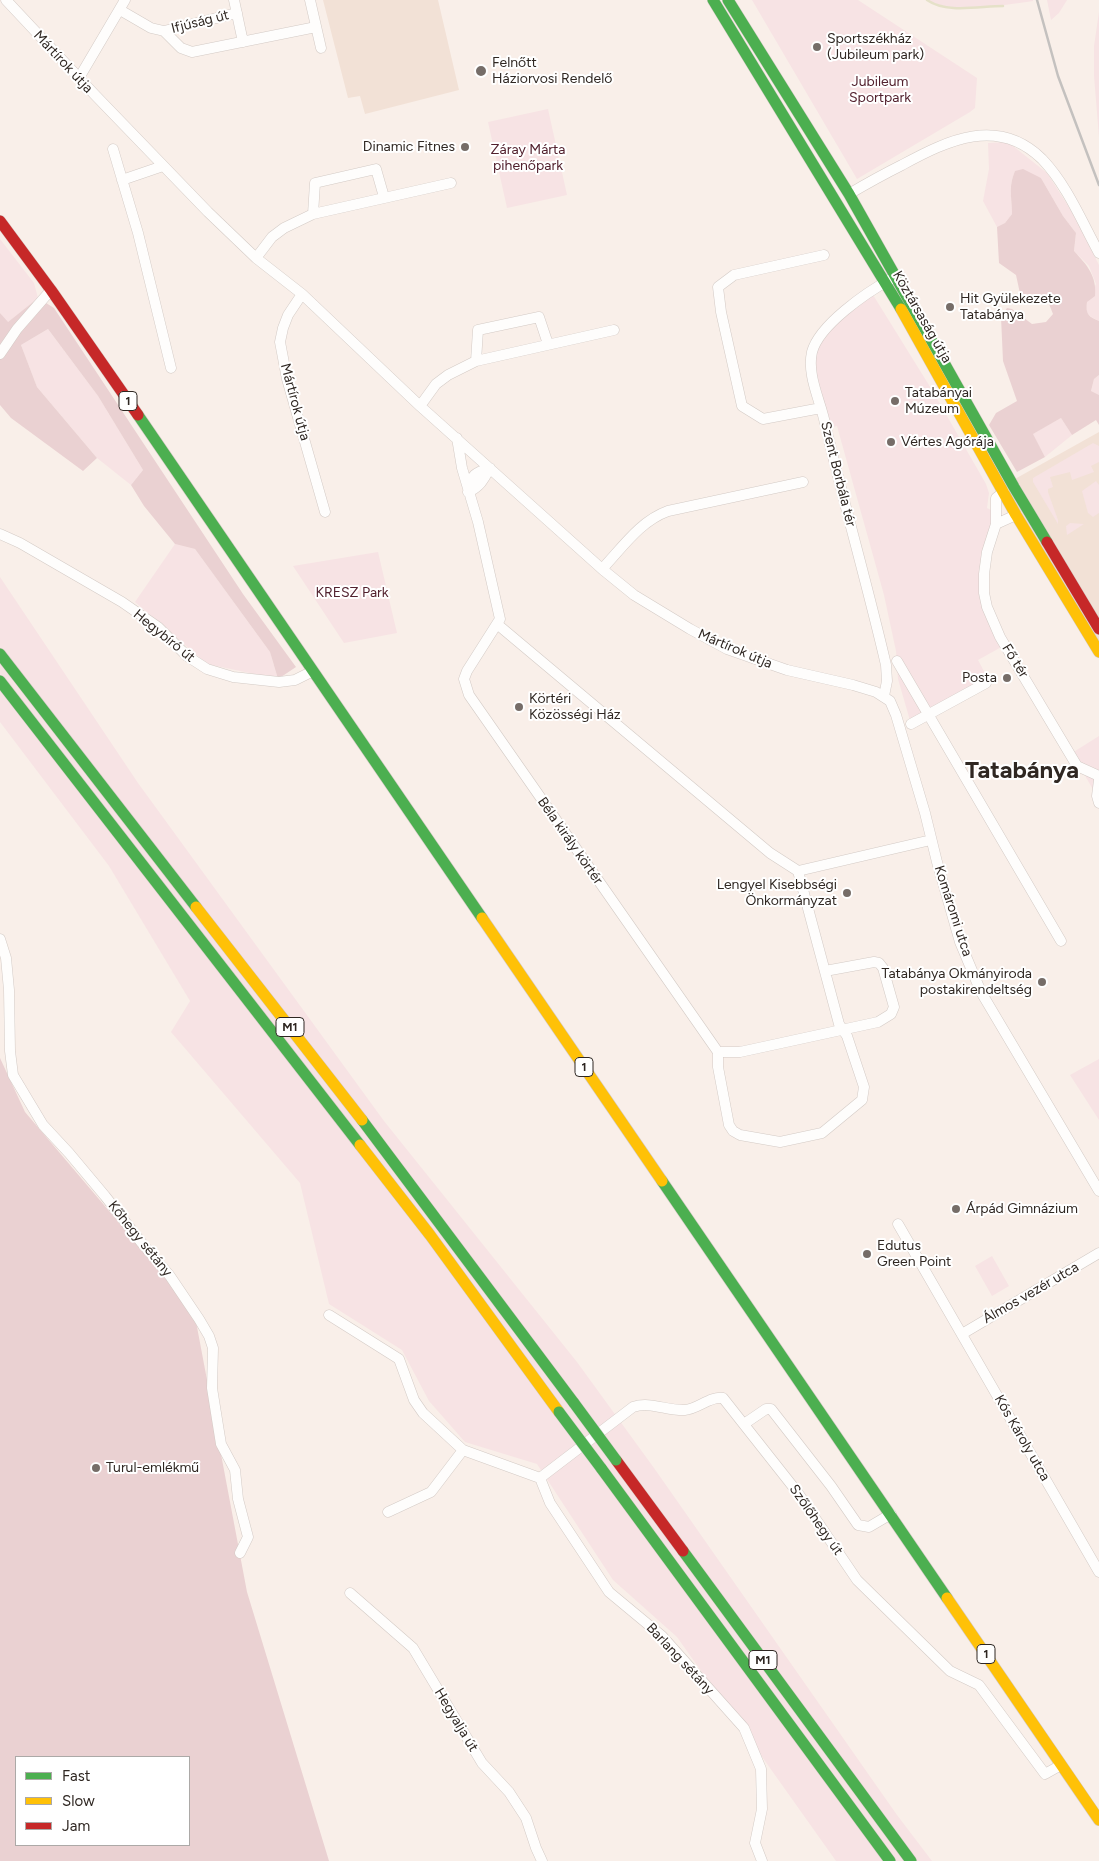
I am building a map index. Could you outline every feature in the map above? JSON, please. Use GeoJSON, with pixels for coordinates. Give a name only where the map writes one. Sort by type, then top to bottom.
{"type":"FeatureCollection","features":[{"type":"Feature","properties":{"kind":"main road","name":"Köztársaság útja"},"geometry":{"type":"LineString","coordinates":[[713,0],[885,282],[1016,515],[1099,652]]}},
{"type":"Feature","properties":{"kind":"main road","name":"Köztársaság útja"},"geometry":{"type":"LineString","coordinates":[[728,0],[849,194],[1014,487],[1099,629]]}},
{"type":"Feature","properties":{"kind":"main road"},"geometry":{"type":"LineString","coordinates":[[837,201],[849,194]]}},
{"type":"Feature","properties":{"kind":"main road","name":"1"},"geometry":{"type":"LineString","coordinates":[[0,221],[51,290],[313,671],[1099,1820]]}},
{"type":"Feature","properties":{"kind":"main road","name":"M1"},"geometry":{"type":"LineString","coordinates":[[0,654],[402,1172],[911,1861]]}},
{"type":"Feature","properties":{"kind":"main road","name":"M1"},"geometry":{"type":"LineString","coordinates":[[0,682],[418,1219],[890,1861]]}},
{"type":"Feature","properties":{"kind":"street","name":"Mártírok útja"},"geometry":{"type":"LineString","coordinates":[[6,0],[163,166],[256,258],[302,294],[420,406],[634,596],[660,613],[727,649],[787,670],[853,684],[884,696]]}},
{"type":"Feature","properties":{"kind":"street","name":"Ifjúság út"},"geometry":{"type":"LineString","coordinates":[[234,0],[243,42]]}},
{"type":"Feature","properties":{"kind":"street"},"geometry":{"type":"LineString","coordinates":[[310,0],[321,48]]}},
{"type":"Feature","properties":{"kind":"street"},"geometry":{"type":"LineString","coordinates":[[79,78],[123,5]]}},
{"type":"Feature","properties":{"kind":"street","name":"Ifjúság út"},"geometry":{"type":"LineString","coordinates":[[123,5],[151,28],[164,31],[237,13]]}},
{"type":"Feature","properties":{"kind":"street","name":"Ifjúság út"},"geometry":{"type":"LineString","coordinates":[[164,31],[181,48],[192,52],[316,27]]}},
{"type":"Feature","properties":{"kind":"street"},"geometry":{"type":"LineString","coordinates":[[849,194],[946,143],[978,136],[999,136],[1017,140],[1043,160],[1057,178],[1099,253]]}},
{"type":"Feature","properties":{"kind":"street"},"geometry":{"type":"LineString","coordinates":[[113,149],[138,233],[172,368]]}},
{"type":"Feature","properties":{"kind":"street"},"geometry":{"type":"LineString","coordinates":[[122,180],[163,166]]}},
{"type":"Feature","properties":{"kind":"street"},"geometry":{"type":"LineString","coordinates":[[312,214],[315,183],[376,169],[384,197]]}},
{"type":"Feature","properties":{"kind":"street"},"geometry":{"type":"LineString","coordinates":[[256,258],[272,237],[284,228],[312,214],[451,183]]}},
{"type":"Feature","properties":{"kind":"street"},"geometry":{"type":"LineString","coordinates":[[820,408],[763,419],[742,406],[721,312],[718,287],[734,275],[824,255]]}},
{"type":"Feature","properties":{"kind":"street","name":"Szent Borbála tér"},"geometry":{"type":"LineString","coordinates":[[884,696],[887,682],[886,665],[820,408],[811,362],[816,339],[865,294],[896,276]]}},
{"type":"Feature","properties":{"kind":"street"},"geometry":{"type":"LineString","coordinates":[[0,354],[17,330],[51,290]]}},
{"type":"Feature","properties":{"kind":"street","name":"Mártírok útja"},"geometry":{"type":"LineString","coordinates":[[302,294],[288,315],[280,342],[287,379],[325,512]]}},
{"type":"Feature","properties":{"kind":"street"},"geometry":{"type":"LineString","coordinates":[[476,361],[478,330],[539,317],[548,344]]}},
{"type":"Feature","properties":{"kind":"street"},"geometry":{"type":"LineString","coordinates":[[420,406],[436,384],[462,366],[476,361],[614,330]]}},
{"type":"Feature","properties":{"kind":"street"},"geometry":{"type":"LineString","coordinates":[[457,438],[468,492],[478,522],[500,619],[497,624],[762,846],[798,871],[839,1024],[843,1030],[864,1087],[862,1100],[822,1133],[780,1142],[740,1135],[733,1131],[730,1125],[718,1067],[718,1052],[740,1052],[832,1033],[843,1030],[878,1022],[887,1018],[893,1012],[894,1007],[883,968],[879,963],[874,962],[825,970]]}},
{"type":"Feature","properties":{"kind":"street"},"geometry":{"type":"LineString","coordinates":[[468,492],[470,481],[478,471],[490,468]]}},
{"type":"Feature","properties":{"kind":"street"},"geometry":{"type":"LineString","coordinates":[[602,569],[646,522],[656,515],[803,482]]}},
{"type":"Feature","properties":{"kind":"street","name":"Fő tér"},"geometry":{"type":"LineString","coordinates":[[1004,492],[996,498],[996,524],[987,552],[984,574],[984,594],[994,624],[1077,766],[1099,776]]}},
{"type":"Feature","properties":{"kind":"street"},"geometry":{"type":"LineString","coordinates":[[996,524],[1016,515]]}},
{"type":"Feature","properties":{"kind":"street","name":"Hegybíró út"},"geometry":{"type":"LineString","coordinates":[[0,534],[20,543],[122,602],[158,628],[187,656],[207,669],[233,677],[279,682],[295,680],[313,671]]}},
{"type":"Feature","properties":{"kind":"street","name":"Béla király körtér"},"geometry":{"type":"LineString","coordinates":[[497,624],[466,671],[464,678],[469,695],[718,1052]]}},
{"type":"Feature","properties":{"kind":"street"},"geometry":{"type":"LineString","coordinates":[[897,661],[1061,941]]}},
{"type":"Feature","properties":{"kind":"street"},"geometry":{"type":"LineString","coordinates":[[912,724],[986,683]]}},
{"type":"Feature","properties":{"kind":"street","name":"Komáromi utca"},"geometry":{"type":"LineString","coordinates":[[884,696],[890,701],[896,715],[960,942],[981,992],[1099,1191]]}},
{"type":"Feature","properties":{"kind":"street"},"geometry":{"type":"LineString","coordinates":[[1099,780],[1097,796],[1099,803]]}},
{"type":"Feature","properties":{"kind":"street"},"geometry":{"type":"LineString","coordinates":[[798,871],[931,840]]}},
{"type":"Feature","properties":{"kind":"street","name":"Kőhegy sétány"},"geometry":{"type":"LineString","coordinates":[[0,939],[6,958],[9,990],[10,1051],[13,1076],[43,1125],[82,1167],[170,1276],[200,1319],[209,1336],[213,1348],[212,1388],[221,1444],[235,1470],[238,1499],[248,1537],[240,1553]]}},
{"type":"Feature","properties":{"kind":"street","name":"Kós Károly utca"},"geometry":{"type":"LineString","coordinates":[[898,1224],[1099,1572]]}},
{"type":"Feature","properties":{"kind":"street","name":"Álmos vezér utca"},"geometry":{"type":"LineString","coordinates":[[962,1334],[1099,1253]]}},
{"type":"Feature","properties":{"kind":"street"},"geometry":{"type":"LineString","coordinates":[[329,1316],[399,1359],[414,1400],[423,1413],[463,1450],[540,1478]]}},
{"type":"Feature","properties":{"kind":"street","name":"Szőlőhegy út"},"geometry":{"type":"LineString","coordinates":[[540,1478],[625,1412],[640,1405],[686,1410],[720,1398],[725,1400],[798,1493],[857,1580],[950,1671],[979,1685],[1045,1774],[1060,1765]]}},
{"type":"Feature","properties":{"kind":"street"},"geometry":{"type":"LineString","coordinates":[[744,1424],[766,1410],[771,1409],[831,1486],[858,1525],[869,1527],[891,1514]]}},
{"type":"Feature","properties":{"kind":"street"},"geometry":{"type":"LineString","coordinates":[[388,1512],[431,1492],[463,1450]]}},
{"type":"Feature","properties":{"kind":"street","name":"Barlang sétány"},"geometry":{"type":"LineString","coordinates":[[540,1478],[550,1503],[609,1592],[662,1636],[744,1728],[761,1769],[762,1809],[755,1843],[762,1861]]}},
{"type":"Feature","properties":{"kind":"street","name":"Hegyalja út"},"geometry":{"type":"LineString","coordinates":[[350,1593],[413,1648],[482,1762],[509,1792],[526,1818],[542,1861]]}},
{"type":"Feature","properties":{"kind":"shaded area"},"geometry":{"type":"Polygon","coordinates":[[[323,0],[438,0],[459,90],[365,114],[360,96],[348,98],[323,0]]]}},
{"type":"Feature","properties":{"kind":"shaded area"},"geometry":{"type":"Polygon","coordinates":[[[1023,169],[1041,178],[1063,216],[1076,233],[1074,251],[1087,266],[1093,277],[1095,296],[1087,302],[1087,312],[1099,321],[1099,375],[1094,379],[1091,391],[1099,395],[1099,425],[1096,420],[1072,435],[1061,418],[1033,434],[1045,457],[1017,472],[989,425],[996,413],[1017,401],[1003,361],[1001,317],[1007,308],[1012,309],[1032,324],[1046,322],[1053,314],[1049,304],[1027,303],[1021,298],[1016,275],[999,263],[997,227],[1005,223],[1012,214],[1011,188],[1013,177],[1015,171],[1023,169]]]}},
{"type":"Feature","properties":{"kind":"shaded area"},"geometry":{"type":"Polygon","coordinates":[[[38,298],[54,308],[243,594],[296,667],[278,679],[270,652],[195,549],[175,544],[144,506],[131,485],[143,470],[98,396],[48,329],[21,345],[37,387],[97,458],[83,471],[11,418],[0,405],[0,313],[8,322],[38,298]]]}},
{"type":"Feature","properties":{"kind":"shaded area"},"geometry":{"type":"Polygon","coordinates":[[[1099,432],[1099,642],[997,489],[1099,432]]]}},
{"type":"Feature","properties":{"kind":"shaded area"},"geometry":{"type":"Polygon","coordinates":[[[0,1058],[25,1112],[194,1311],[247,1592],[329,1861],[0,1861],[0,1058]]]}},
{"type":"Feature","properties":{"kind":"green space","name":"Jubileum Sportpark"},"geometry":{"type":"Polygon","coordinates":[[[752,0],[858,0],[977,78],[975,108],[857,179],[752,0]]]}},
{"type":"Feature","properties":{"kind":"green space"},"geometry":{"type":"Polygon","coordinates":[[[927,0],[1033,1],[963,8],[949,7],[927,0]]]}},
{"type":"Feature","properties":{"kind":"green space"},"geometry":{"type":"Polygon","coordinates":[[[1047,0],[1067,0],[1059,13],[1051,20],[1047,0]]]}},
{"type":"Feature","properties":{"kind":"green space"},"geometry":{"type":"Polygon","coordinates":[[[1099,12],[1099,137],[1094,76],[1094,46],[1099,12]]]}},
{"type":"Feature","properties":{"kind":"green space","name":"Záray Márta pihenőpark"},"geometry":{"type":"Polygon","coordinates":[[[548,109],[567,195],[507,208],[488,122],[548,109]]]}},
{"type":"Feature","properties":{"kind":"green space"},"geometry":{"type":"Polygon","coordinates":[[[1008,142],[1047,173],[1072,212],[1099,265],[1099,321],[1088,314],[1086,310],[1086,305],[1096,284],[1089,266],[1074,251],[1076,233],[1063,216],[1041,178],[1015,171],[1011,188],[1012,214],[1005,223],[997,227],[983,201],[989,169],[988,143],[1008,142]]]}},
{"type":"Feature","properties":{"kind":"green space"},"geometry":{"type":"Polygon","coordinates":[[[0,239],[34,283],[38,298],[7,323],[0,313],[0,239]]]}},
{"type":"Feature","properties":{"kind":"green space"},"geometry":{"type":"Polygon","coordinates":[[[870,290],[932,390],[986,484],[989,493],[987,508],[995,512],[984,593],[1005,645],[978,660],[986,675],[982,677],[986,683],[911,724],[898,679],[896,651],[884,595],[837,426],[826,429],[812,352],[816,339],[870,290]]]}},
{"type":"Feature","properties":{"kind":"green space"},"geometry":{"type":"Polygon","coordinates":[[[48,329],[98,396],[143,470],[131,485],[97,458],[37,387],[21,345],[48,329]]]}},
{"type":"Feature","properties":{"kind":"green space"},"geometry":{"type":"Polygon","coordinates":[[[1099,375],[1099,395],[1091,391],[1094,379],[1099,375]]]}},
{"type":"Feature","properties":{"kind":"green space"},"geometry":{"type":"Polygon","coordinates":[[[1061,418],[1072,435],[1045,457],[1032,434],[1061,418]]]}},
{"type":"Feature","properties":{"kind":"green space"},"geometry":{"type":"Polygon","coordinates":[[[1093,443],[1099,446],[1099,462],[1091,466],[1094,472],[1072,480],[1070,472],[1050,477],[1053,487],[1048,489],[1048,492],[1058,524],[1033,482],[1033,478],[1093,443]]]}},
{"type":"Feature","properties":{"kind":"green space"},"geometry":{"type":"Polygon","coordinates":[[[1096,481],[1099,485],[1099,513],[1093,517],[1088,513],[1082,491],[1096,481]]]}},
{"type":"Feature","properties":{"kind":"green space"},"geometry":{"type":"Polygon","coordinates":[[[1070,523],[1084,524],[1067,535],[1066,526],[1070,523]]]}},
{"type":"Feature","properties":{"kind":"green space"},"geometry":{"type":"Polygon","coordinates":[[[175,544],[195,549],[270,652],[278,679],[207,664],[135,602],[175,544]]]}},
{"type":"Feature","properties":{"kind":"green space","name":"KRESZ Park"},"geometry":{"type":"Polygon","coordinates":[[[378,552],[397,633],[344,643],[293,566],[378,552]]]}},
{"type":"Feature","properties":{"kind":"green space"},"geometry":{"type":"Polygon","coordinates":[[[0,577],[138,783],[384,1121],[577,1362],[654,1468],[897,1815],[932,1861],[836,1861],[677,1637],[613,1580],[537,1464],[465,1442],[429,1401],[402,1350],[329,1304],[300,1183],[171,1032],[190,1001],[109,866],[0,722],[0,577]]]}},
{"type":"Feature","properties":{"kind":"green space"},"geometry":{"type":"Polygon","coordinates":[[[1099,736],[1099,800],[1072,753],[1099,736]]]}},
{"type":"Feature","properties":{"kind":"green space"},"geometry":{"type":"Polygon","coordinates":[[[1099,1059],[1099,1120],[1070,1075],[1099,1059]]]}},
{"type":"Feature","properties":{"kind":"green space"},"geometry":{"type":"Polygon","coordinates":[[[992,1256],[1009,1286],[992,1296],[975,1266],[992,1256]]]}},
{"type":"Feature","properties":{"kind":"waterway"},"geometry":{"type":"LineString","coordinates":[[927,0],[944,7],[954,8],[1003,6]]}},
{"type":"Feature","properties":{"kind":"railway"},"geometry":{"type":"LineString","coordinates":[[1037,0],[1058,76],[1099,185]]}},
{"type":"Feature","properties":{"kind":"traffic: fast"},"geometry":{"type":"LineString","coordinates":[[713,0],[901,309]]}},
{"type":"Feature","properties":{"kind":"traffic: fast"},"geometry":{"type":"LineString","coordinates":[[728,0],[849,194],[1047,542]]}},
{"type":"Feature","properties":{"kind":"traffic: fast"},"geometry":{"type":"LineString","coordinates":[[138,415],[482,918]]}},
{"type":"Feature","properties":{"kind":"traffic: fast"},"geometry":{"type":"LineString","coordinates":[[0,654],[196,907]]}},
{"type":"Feature","properties":{"kind":"traffic: fast"},"geometry":{"type":"LineString","coordinates":[[0,681],[360,1145]]}},
{"type":"Feature","properties":{"kind":"traffic: fast"},"geometry":{"type":"LineString","coordinates":[[362,1120],[574,1403]]}},
{"type":"Feature","properties":{"kind":"traffic: fast"},"geometry":{"type":"LineString","coordinates":[[662,1181],[947,1598]]}},
{"type":"Feature","properties":{"kind":"traffic: fast"},"geometry":{"type":"LineString","coordinates":[[574,1403],[616,1460]]}},
{"type":"Feature","properties":{"kind":"traffic: fast"},"geometry":{"type":"LineString","coordinates":[[559,1412],[601,1468]]}},
{"type":"Feature","properties":{"kind":"traffic: fast"},"geometry":{"type":"LineString","coordinates":[[601,1468],[890,1861]]}},
{"type":"Feature","properties":{"kind":"traffic: fast"},"geometry":{"type":"LineString","coordinates":[[683,1551],[911,1861]]}},
{"type":"Feature","properties":{"kind":"traffic: slow"},"geometry":{"type":"LineString","coordinates":[[901,309],[1016,515],[1099,652]]}},
{"type":"Feature","properties":{"kind":"traffic: slow"},"geometry":{"type":"LineString","coordinates":[[196,907],[362,1120]]}},
{"type":"Feature","properties":{"kind":"traffic: slow"},"geometry":{"type":"LineString","coordinates":[[482,918],[662,1181]]}},
{"type":"Feature","properties":{"kind":"traffic: slow"},"geometry":{"type":"LineString","coordinates":[[360,1145],[430,1235],[559,1412]]}},
{"type":"Feature","properties":{"kind":"traffic: slow"},"geometry":{"type":"LineString","coordinates":[[947,1598],[1099,1820]]}},
{"type":"Feature","properties":{"kind":"traffic: jam"},"geometry":{"type":"LineString","coordinates":[[0,221],[51,290],[138,415]]}},
{"type":"Feature","properties":{"kind":"traffic: jam"},"geometry":{"type":"LineString","coordinates":[[1047,542],[1099,629]]}},
{"type":"Feature","properties":{"kind":"traffic: jam"},"geometry":{"type":"LineString","coordinates":[[616,1460],[683,1551]]}},
{"type":"Feature","properties":{"kind":"place","name":"Sportszékház (Jubileum park)"},"geometry":{"type":"Point","coordinates":[817,47]}},
{"type":"Feature","properties":{"kind":"place","name":"Felnőtt Háziorvosi Rendelő"},"geometry":{"type":"Point","coordinates":[481,71]}},
{"type":"Feature","properties":{"kind":"place","name":"Dinamic Fitnes"},"geometry":{"type":"Point","coordinates":[465,147]}},
{"type":"Feature","properties":{"kind":"place","name":"Hit Gyülekezete Tatabánya"},"geometry":{"type":"Point","coordinates":[950,307]}},
{"type":"Feature","properties":{"kind":"place","name":"Tatabányai Múzeum"},"geometry":{"type":"Point","coordinates":[895,401]}},
{"type":"Feature","properties":{"kind":"place","name":"Vértes Agórája"},"geometry":{"type":"Point","coordinates":[891,442]}},
{"type":"Feature","properties":{"kind":"place","name":"Posta"},"geometry":{"type":"Point","coordinates":[1007,678]}},
{"type":"Feature","properties":{"kind":"place","name":"Körtéri Közösségi Ház"},"geometry":{"type":"Point","coordinates":[519,707]}},
{"type":"Feature","properties":{"kind":"place","name":"Lengyel Kisebbségi Önkormányzat"},"geometry":{"type":"Point","coordinates":[847,893]}},
{"type":"Feature","properties":{"kind":"place","name":"Tatabánya Okmányiroda postakirendeltség"},"geometry":{"type":"Point","coordinates":[1042,982]}},
{"type":"Feature","properties":{"kind":"place","name":"Árpád Gimnázium"},"geometry":{"type":"Point","coordinates":[956,1209]}},
{"type":"Feature","properties":{"kind":"place","name":"Edutus Green Point"},"geometry":{"type":"Point","coordinates":[867,1254]}},
{"type":"Feature","properties":{"kind":"place","name":"Turul-emlékmű"},"geometry":{"type":"Point","coordinates":[96,1468]}},
{"type":"Feature","properties":{"kind":"district","name":"Tatabánya"},"geometry":{"type":"Point","coordinates":[1022,771]}}]}
